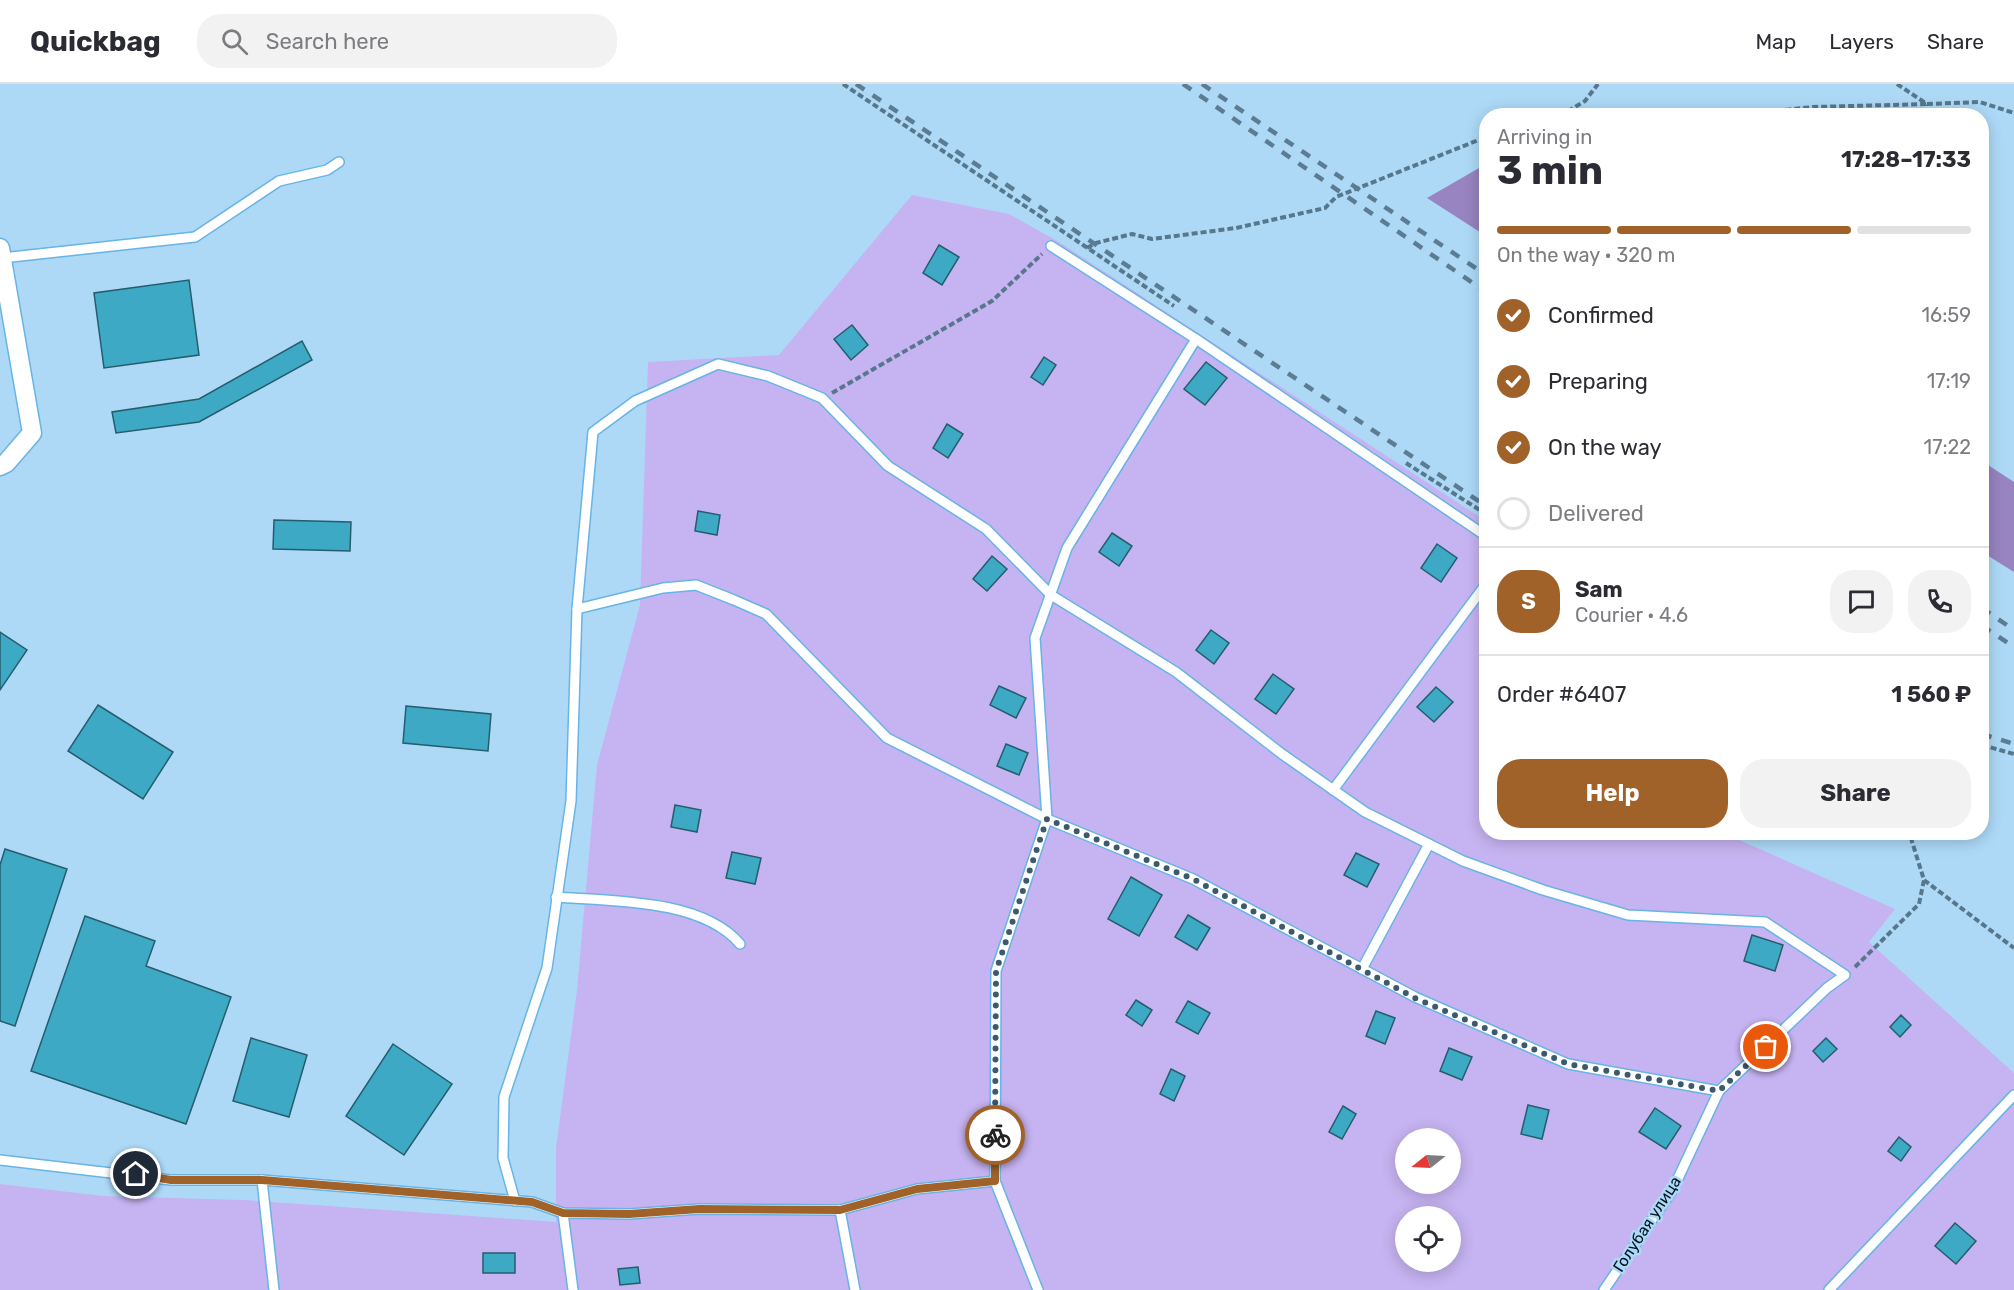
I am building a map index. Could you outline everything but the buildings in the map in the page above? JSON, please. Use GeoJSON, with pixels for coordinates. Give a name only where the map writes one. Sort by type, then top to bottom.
{"type":"FeatureCollection","features":[{"type":"Feature","properties":{"kind":"street"},"geometry":{"type":"LineString","coordinates":[[0,466],[6,463],[32,433],[1,253]]}},
{"type":"Feature","properties":{"kind":"lane"},"geometry":{"type":"LineString","coordinates":[[1,253],[195,237],[279,181],[327,170],[339,162]]}},
{"type":"Feature","properties":{"kind":"lane"},"geometry":{"type":"LineString","coordinates":[[1051,246],[1196,339],[1479,531]]}},
{"type":"Feature","properties":{"kind":"lane"},"geometry":{"type":"LineString","coordinates":[[1038,1290],[995,1181],[996,971],[1047,819],[1035,638],[1067,548],[1196,339]]}},
{"type":"Feature","properties":{"kind":"lane"},"geometry":{"type":"LineString","coordinates":[[515,1201],[503,1158],[504,1097],[547,968],[571,801],[577,609],[593,432],[635,401],[718,364],[768,376],[822,398],[888,466],[986,529],[1052,595],[1176,672],[1282,754],[1365,812],[1462,861],[1628,915],[1766,922],[1845,975],[1827,988],[1719,1091],[1568,1064],[1415,998],[1193,879],[1047,819],[887,738],[766,614],[696,585],[663,588],[577,609]]}},
{"type":"Feature","properties":{"kind":"lane"},"geometry":{"type":"LineString","coordinates":[[1333,790],[1479,593]]}},
{"type":"Feature","properties":{"kind":"lane"},"geometry":{"type":"LineString","coordinates":[[1362,969],[1430,844]]}},
{"type":"Feature","properties":{"kind":"lane"},"geometry":{"type":"LineString","coordinates":[[556,897],[676,908],[731,934],[740,944]]}},
{"type":"Feature","properties":{"kind":"lane","name":"Голубая улица"},"geometry":{"type":"LineString","coordinates":[[1604,1290],[1674,1189],[1719,1091]]}},
{"type":"Feature","properties":{"kind":"lane"},"geometry":{"type":"LineString","coordinates":[[1829,1290],[2014,1095]]}},
{"type":"Feature","properties":{"kind":"lane"},"geometry":{"type":"LineString","coordinates":[[0,1160],[171,1180],[262,1180],[532,1202],[563,1213],[629,1214],[699,1209],[840,1210],[917,1189],[995,1181]]}},
{"type":"Feature","properties":{"kind":"lane"},"geometry":{"type":"LineString","coordinates":[[262,1180],[274,1290]]}},
{"type":"Feature","properties":{"kind":"lane"},"geometry":{"type":"LineString","coordinates":[[840,1210],[855,1290]]}},
{"type":"Feature","properties":{"kind":"lane"},"geometry":{"type":"LineString","coordinates":[[563,1213],[573,1290]]}},
{"type":"Feature","properties":{"kind":"path"},"geometry":{"type":"LineString","coordinates":[[843,84],[1177,308]]}},
{"type":"Feature","properties":{"kind":"path"},"geometry":{"type":"LineString","coordinates":[[1573,108],[1585,101],[1598,84]]}},
{"type":"Feature","properties":{"kind":"path"},"geometry":{"type":"LineString","coordinates":[[1897,84],[1927,104]]}},
{"type":"Feature","properties":{"kind":"path"},"geometry":{"type":"LineString","coordinates":[[1804,108],[1980,102],[2014,113]]}},
{"type":"Feature","properties":{"kind":"path"},"geometry":{"type":"LineString","coordinates":[[822,398],[992,301],[1051,246],[1059,242],[1088,248],[1096,243],[1132,234],[1152,239],[1236,228],[1325,208],[1336,197],[1394,176],[1479,138]]}},
{"type":"Feature","properties":{"kind":"path"},"geometry":{"type":"LineString","coordinates":[[1396,456],[1479,509]]}},
{"type":"Feature","properties":{"kind":"path"},"geometry":{"type":"LineString","coordinates":[[1989,747],[2014,754]]}},
{"type":"Feature","properties":{"kind":"path"},"geometry":{"type":"LineString","coordinates":[[1845,975],[1919,904],[1924,880],[1912,840]]}},
{"type":"Feature","properties":{"kind":"path"},"geometry":{"type":"LineString","coordinates":[[1924,880],[2014,948]]}},
{"type":"Feature","properties":{"kind":"shaded area"},"geometry":{"type":"Polygon","coordinates":[[[1479,168],[1479,231],[1427,198],[1479,168]]]}},
{"type":"Feature","properties":{"kind":"shaded area"},"geometry":{"type":"Polygon","coordinates":[[[912,195],[1009,214],[1059,242],[1479,516],[1479,840],[1739,840],[1895,909],[1869,942],[2014,1073],[2014,1290],[0,1290],[0,1184],[103,1196],[244,1200],[556,1222],[556,1148],[577,990],[597,765],[640,605],[648,362],[779,355],[912,195]]]}},
{"type":"Feature","properties":{"kind":"shaded area"},"geometry":{"type":"Polygon","coordinates":[[[1989,466],[2014,482],[2014,572],[1989,556],[1989,466]]]}},
{"type":"Feature","properties":{"kind":"railway"},"geometry":{"type":"LineString","coordinates":[[856,84],[1479,501]]}},
{"type":"Feature","properties":{"kind":"railway"},"geometry":{"type":"LineString","coordinates":[[1183,84],[1479,287]]}},
{"type":"Feature","properties":{"kind":"railway"},"geometry":{"type":"LineString","coordinates":[[1202,84],[1479,270]]}},
{"type":"Feature","properties":{"kind":"railway"},"geometry":{"type":"LineString","coordinates":[[1989,613],[2014,630]]}},
{"type":"Feature","properties":{"kind":"railway"},"geometry":{"type":"LineString","coordinates":[[1989,631],[2014,647]]}},
{"type":"Feature","properties":{"kind":"railway"},"geometry":{"type":"LineString","coordinates":[[1989,736],[2014,744]]}},
{"type":"Feature","properties":{"kind":"way so far"},"geometry":{"type":"LineString","coordinates":[[995,1135],[996,971],[1047,819],[1108,842],[1193,879],[1415,998],[1568,1064],[1719,1091],[1766,1047]]}},
{"type":"Feature","properties":{"kind":"route"},"geometry":{"type":"LineString","coordinates":[[136,1174],[171,1180],[262,1180],[532,1202],[563,1213],[629,1214],[699,1209],[840,1210],[917,1189],[995,1181],[995,1135]]}}]}
